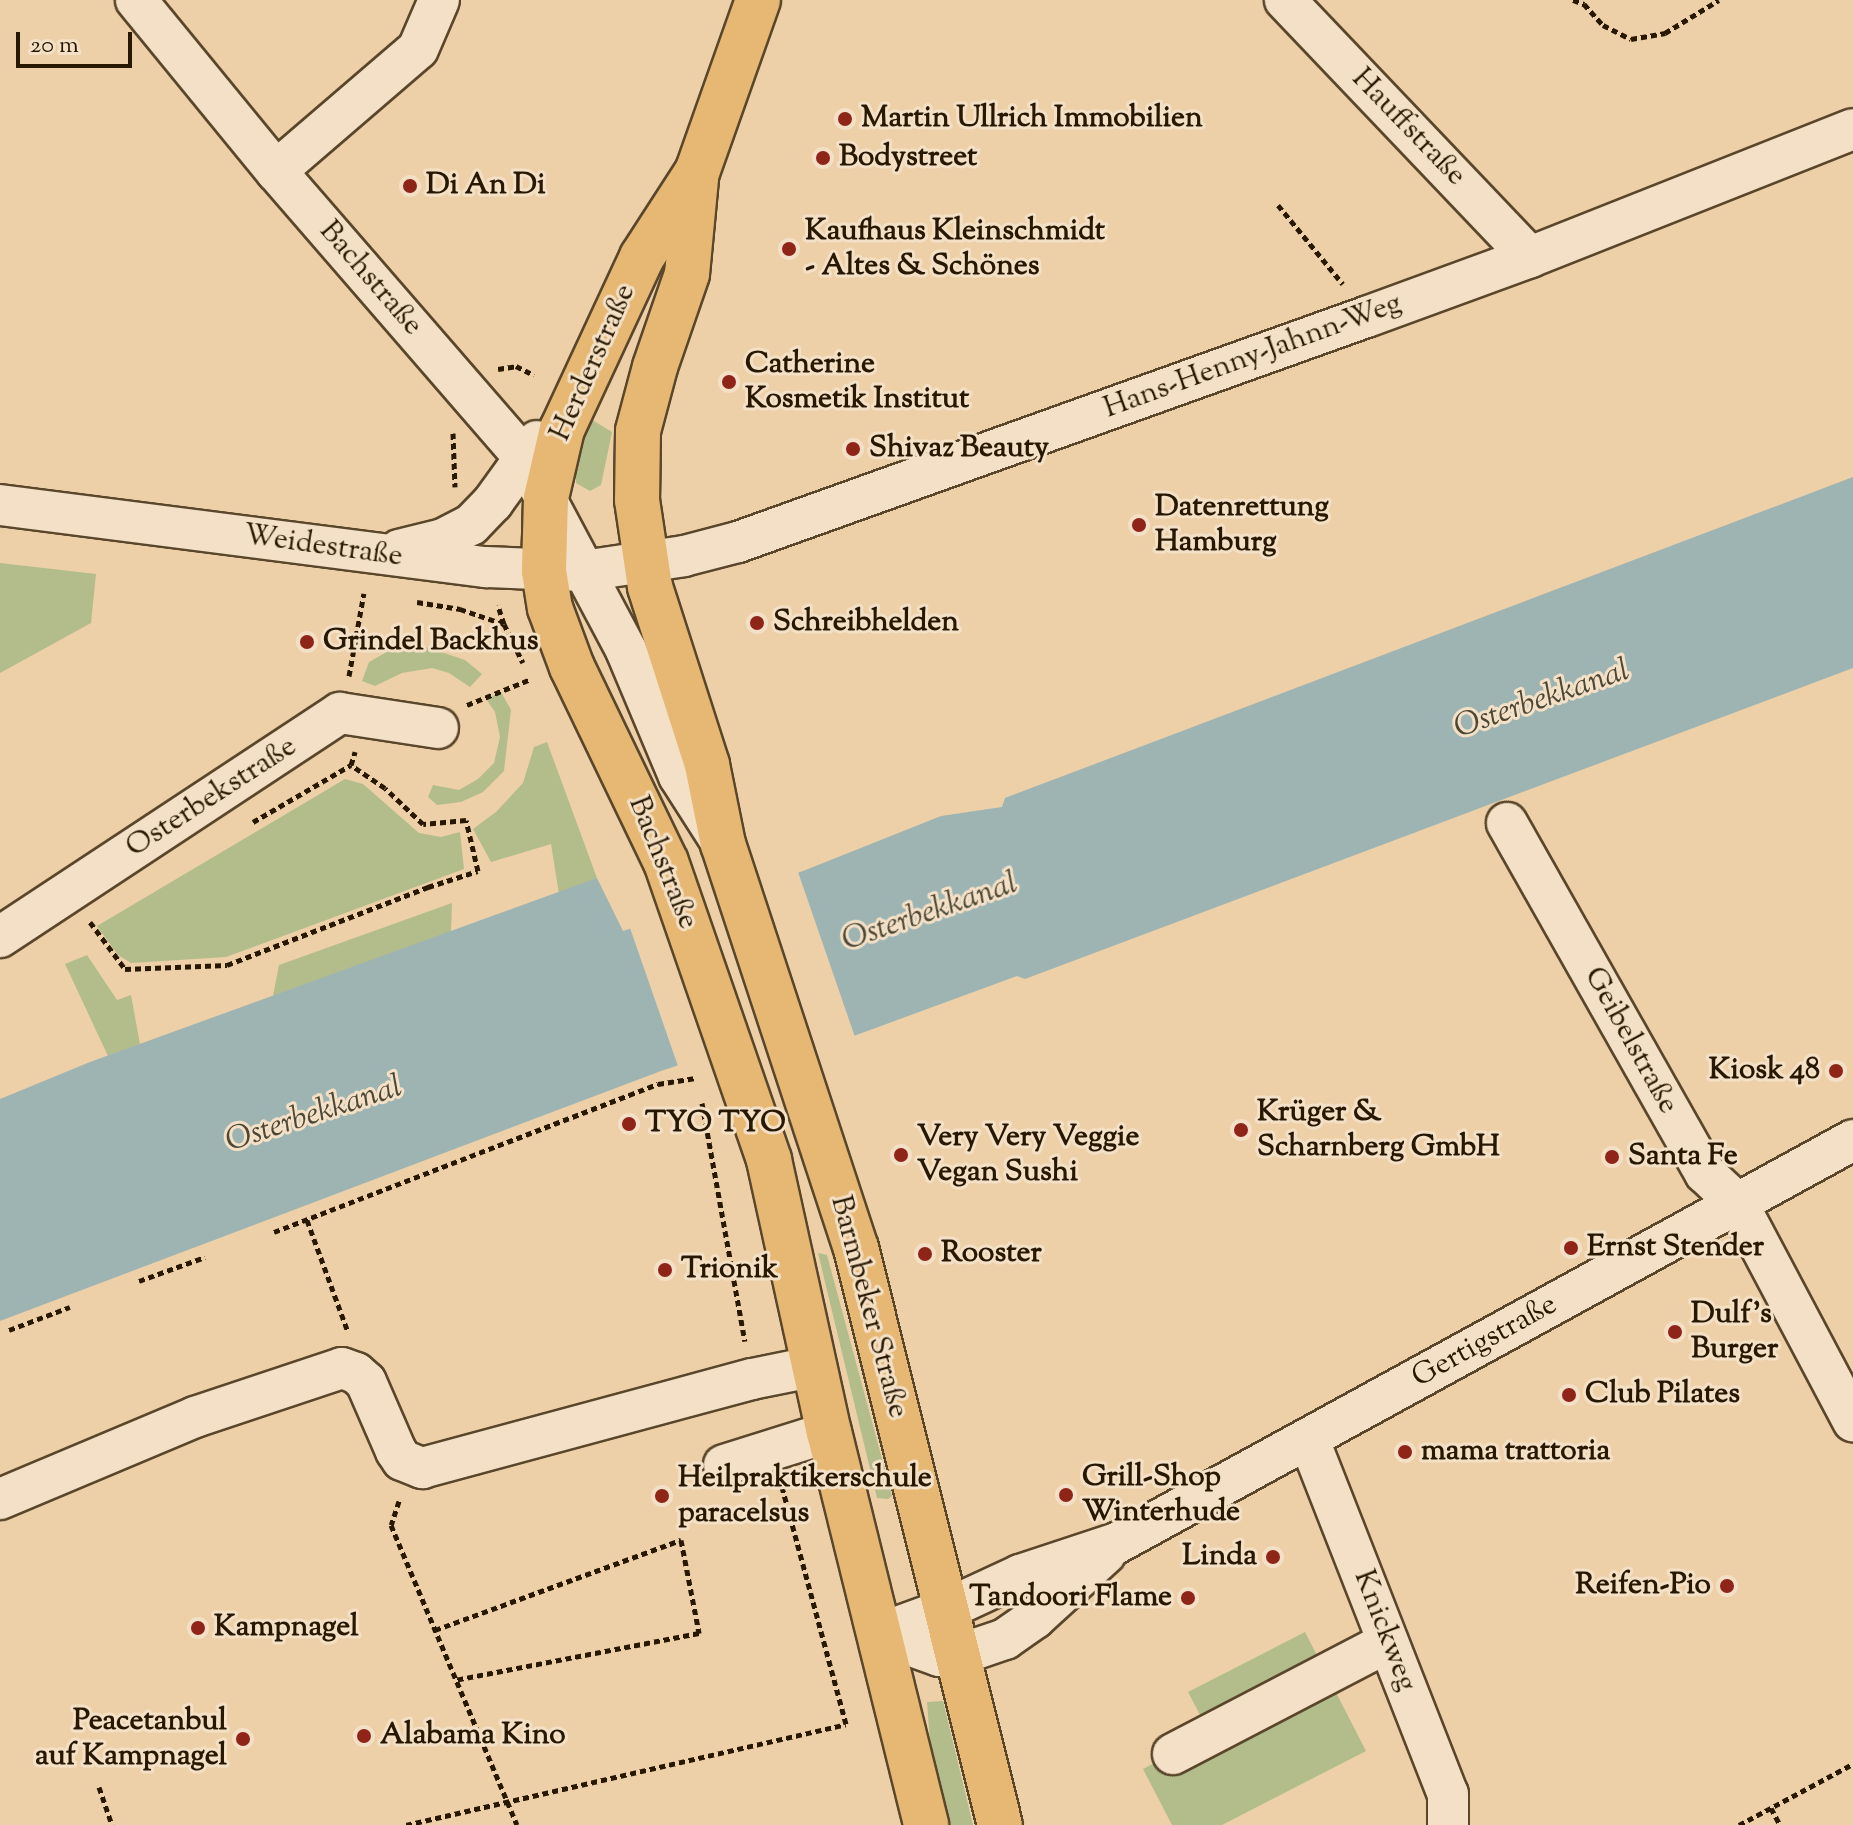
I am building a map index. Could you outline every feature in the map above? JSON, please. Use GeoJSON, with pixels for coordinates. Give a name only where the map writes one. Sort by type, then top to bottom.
{"type":"FeatureCollection","features":[{"type":"Feature","properties":{"kind":"main road","name":"Herderstraße"},"geometry":{"type":"LineString","coordinates":[[563,571],[546,498],[557,444],[642,257],[697,172],[758,0]]}},
{"type":"Feature","properties":{"kind":"main road","name":"Herderstraße"},"geometry":{"type":"LineString","coordinates":[[646,563],[637,490],[638,431],[687,274],[697,172]]}},
{"type":"Feature","properties":{"kind":"main road"},"geometry":{"type":"LineString","coordinates":[[646,563],[664,638],[707,765],[723,844]]}},
{"type":"Feature","properties":{"kind":"main road","name":"Bachstraße"},"geometry":{"type":"LineString","coordinates":[[563,571],[550,608],[572,667],[666,862],[738,1069]]}},
{"type":"Feature","properties":{"kind":"main road","name":"Barmbeker Straße"},"geometry":{"type":"LineString","coordinates":[[723,844],[856,1248],[1000,1825]]}},
{"type":"Feature","properties":{"kind":"main road","name":"Barmbeker Straße"},"geometry":{"type":"LineString","coordinates":[[738,1069],[769,1160],[829,1432],[926,1825]]}},
{"type":"Feature","properties":{"kind":"street","name":"Bachstraße"},"geometry":{"type":"LineString","coordinates":[[136,0],[276,171],[523,456],[546,498]]}},
{"type":"Feature","properties":{"kind":"street"},"geometry":{"type":"LineString","coordinates":[[276,171],[418,49],[439,0]]}},
{"type":"Feature","properties":{"kind":"street","name":"Hauffstraße"},"geometry":{"type":"LineString","coordinates":[[1285,0],[1530,257]]}},
{"type":"Feature","properties":{"kind":"street","name":"Hans-Henny-Jahnn-Weg"},"geometry":{"type":"LineString","coordinates":[[646,563],[738,542],[1530,257],[1853,129]]}},
{"type":"Feature","properties":{"kind":"street"},"geometry":{"type":"LineString","coordinates":[[376,554],[443,539],[471,525],[493,502],[523,456],[576,397]]}},
{"type":"Feature","properties":{"kind":"street","name":"Weidestraße"},"geometry":{"type":"LineString","coordinates":[[0,505],[376,554],[563,571],[646,563]]}},
{"type":"Feature","properties":{"kind":"street"},"geometry":{"type":"LineString","coordinates":[[563,571],[626,650],[679,776],[723,844]]}},
{"type":"Feature","properties":{"kind":"street","name":"Osterbekstraße"},"geometry":{"type":"LineString","coordinates":[[0,937],[340,713],[438,728]]}},
{"type":"Feature","properties":{"kind":"street","name":"Geibelstraße"},"geometry":{"type":"LineString","coordinates":[[1507,823],[1705,1173],[1738,1204],[1853,1421]]}},
{"type":"Feature","properties":{"kind":"street","name":"Gertigstraße"},"geometry":{"type":"LineString","coordinates":[[878,1634],[947,1609],[1020,1575],[1117,1543],[1853,1140]]}},
{"type":"Feature","properties":{"kind":"street"},"geometry":{"type":"LineString","coordinates":[[0,1499],[195,1417],[325,1371],[342,1368],[356,1373],[366,1382],[396,1451],[411,1466],[436,1466],[752,1379],[816,1366]]}},
{"type":"Feature","properties":{"kind":"street"},"geometry":{"type":"LineString","coordinates":[[724,1465],[829,1432]]}},
{"type":"Feature","properties":{"kind":"street","name":"Knickweg"},"geometry":{"type":"LineString","coordinates":[[1309,1440],[1448,1794],[1448,1825]]}},
{"type":"Feature","properties":{"kind":"street","name":"Gertigstraße"},"geometry":{"type":"LineString","coordinates":[[878,1634],[939,1656],[958,1655],[1005,1639],[1035,1618],[1117,1543]]}},
{"type":"Feature","properties":{"kind":"street"},"geometry":{"type":"LineString","coordinates":[[1173,1754],[1388,1642]]}},
{"type":"Feature","properties":{"kind":"path"},"geometry":{"type":"LineString","coordinates":[[1573,0],[1584,4],[1603,25],[1631,39],[1665,33],[1719,0]]}},
{"type":"Feature","properties":{"kind":"path"},"geometry":{"type":"LineString","coordinates":[[1278,205],[1327,264]]}},
{"type":"Feature","properties":{"kind":"path"},"geometry":{"type":"LineString","coordinates":[[438,728],[464,706],[531,679]]}},
{"type":"Feature","properties":{"kind":"path"},"geometry":{"type":"LineString","coordinates":[[87,919],[125,969],[227,965],[428,887],[478,871],[466,820],[423,824],[385,788],[351,765]]}},
{"type":"Feature","properties":{"kind":"path"},"geometry":{"type":"LineString","coordinates":[[274,1232],[658,1084],[697,1078],[752,1379]]}},
{"type":"Feature","properties":{"kind":"path"},"geometry":{"type":"LineString","coordinates":[[307,1220],[366,1382]]}},
{"type":"Feature","properties":{"kind":"path"},"geometry":{"type":"LineString","coordinates":[[139,1281],[205,1257]]}},
{"type":"Feature","properties":{"kind":"path"},"geometry":{"type":"LineString","coordinates":[[9,1330],[70,1307]]}},
{"type":"Feature","properties":{"kind":"path"},"geometry":{"type":"LineString","coordinates":[[406,1825],[846,1724],[772,1451]]}},
{"type":"Feature","properties":{"kind":"path"},"geometry":{"type":"LineString","coordinates":[[411,1466],[391,1525],[517,1825]]}},
{"type":"Feature","properties":{"kind":"path"},"geometry":{"type":"LineString","coordinates":[[798,1543],[809,1539]]}},
{"type":"Feature","properties":{"kind":"path"},"geometry":{"type":"LineString","coordinates":[[435,1630],[681,1540],[699,1633],[456,1680]]}},
{"type":"Feature","properties":{"kind":"path"},"geometry":{"type":"LineString","coordinates":[[1739,1825],[1853,1764]]}},
{"type":"Feature","properties":{"kind":"path"},"geometry":{"type":"LineString","coordinates":[[99,1787],[112,1825]]}},
{"type":"Feature","properties":{"kind":"path"},"geometry":{"type":"LineString","coordinates":[[1771,1808],[1780,1825]]}},
{"type":"Feature","properties":{"kind":"green space"},"geometry":{"type":"Polygon","coordinates":[[[589,418],[612,432],[601,485],[590,491],[576,483],[576,463],[589,418]]]}},
{"type":"Feature","properties":{"kind":"green space"},"geometry":{"type":"Polygon","coordinates":[[[0,563],[96,574],[91,623],[0,673],[0,563]]]}},
{"type":"Feature","properties":{"kind":"green space"},"geometry":{"type":"Polygon","coordinates":[[[401,644],[426,647],[465,660],[482,674],[470,687],[449,673],[432,668],[402,673],[375,686],[362,681],[369,662],[401,644]]]}},
{"type":"Feature","properties":{"kind":"green space"},"geometry":{"type":"Polygon","coordinates":[[[501,692],[511,710],[504,771],[483,792],[461,802],[437,805],[428,797],[433,785],[459,790],[478,779],[494,763],[500,737],[495,712],[486,699],[501,692]]]}},
{"type":"Feature","properties":{"kind":"green space"},"geometry":{"type":"Polygon","coordinates":[[[547,742],[597,878],[559,894],[551,844],[491,862],[473,829],[496,812],[523,783],[534,747],[547,742]]]}},
{"type":"Feature","properties":{"kind":"green space"},"geometry":{"type":"Polygon","coordinates":[[[345,779],[363,784],[419,833],[441,837],[460,832],[464,869],[226,957],[131,963],[118,955],[97,926],[345,779]]]}},
{"type":"Feature","properties":{"kind":"green space"},"geometry":{"type":"Polygon","coordinates":[[[452,903],[451,932],[273,996],[279,965],[452,903]]]}},
{"type":"Feature","properties":{"kind":"green space"},"geometry":{"type":"Polygon","coordinates":[[[87,955],[117,1000],[131,995],[140,1044],[108,1056],[65,964],[87,955]]]}},
{"type":"Feature","properties":{"kind":"green space"},"geometry":{"type":"Polygon","coordinates":[[[818,1253],[827,1255],[892,1496],[888,1499],[877,1498],[818,1253]]]}},
{"type":"Feature","properties":{"kind":"green space"},"geometry":{"type":"Polygon","coordinates":[[[1305,1632],[1366,1751],[1222,1825],[1172,1825],[1143,1769],[1210,1734],[1188,1692],[1305,1632]]]}},
{"type":"Feature","properties":{"kind":"green space"},"geometry":{"type":"Polygon","coordinates":[[[943,1701],[973,1825],[951,1825],[931,1755],[927,1702],[943,1701]]]}},
{"type":"Feature","properties":{"kind":"water","name":"Osterbekkanal"},"geometry":{"type":"Polygon","coordinates":[[[1853,477],[1853,668],[1025,979],[1017,976],[851,1037],[840,1011],[661,1071],[0,1321],[0,1099],[90,1062],[597,878],[623,931],[803,871],[941,816],[1002,807],[1005,798],[1853,477]]]}},
{"type":"Feature","properties":{"kind":"pier"},"geometry":{"type":"Polygon","coordinates":[[[797,869],[856,1040],[848,1040],[838,1016],[679,1069],[629,925],[797,869]]]}},
{"type":"Feature","properties":{"kind":"place","name":"Martin Ullrich Immobilien"},"geometry":{"type":"Point","coordinates":[845,119]}},
{"type":"Feature","properties":{"kind":"place","name":"Bodystreet"},"geometry":{"type":"Point","coordinates":[823,158]}},
{"type":"Feature","properties":{"kind":"place","name":"Di An Di"},"geometry":{"type":"Point","coordinates":[410,186]}},
{"type":"Feature","properties":{"kind":"place","name":"Kaufhaus Kleinschmidt - Altes & Schönes"},"geometry":{"type":"Point","coordinates":[789,249]}},
{"type":"Feature","properties":{"kind":"place","name":"Catherine Kosmetik Institut"},"geometry":{"type":"Point","coordinates":[729,382]}},
{"type":"Feature","properties":{"kind":"place","name":"Shivaz Beauty"},"geometry":{"type":"Point","coordinates":[853,449]}},
{"type":"Feature","properties":{"kind":"place","name":"Datenrettung Hamburg"},"geometry":{"type":"Point","coordinates":[1139,525]}},
{"type":"Feature","properties":{"kind":"place","name":"Schreibhelden"},"geometry":{"type":"Point","coordinates":[757,623]}},
{"type":"Feature","properties":{"kind":"place","name":"Grindel Backhus"},"geometry":{"type":"Point","coordinates":[307,642]}},
{"type":"Feature","properties":{"kind":"place","name":"Kiosk 48"},"geometry":{"type":"Point","coordinates":[1836,1071]}},
{"type":"Feature","properties":{"kind":"place","name":"TYO TYO"},"geometry":{"type":"Point","coordinates":[629,1124]}},
{"type":"Feature","properties":{"kind":"place","name":"Krüger & Scharnberg GmbH"},"geometry":{"type":"Point","coordinates":[1241,1130]}},
{"type":"Feature","properties":{"kind":"place","name":"Very Very Veggie Vegan Sushi"},"geometry":{"type":"Point","coordinates":[901,1155]}},
{"type":"Feature","properties":{"kind":"place","name":"Santa Fe"},"geometry":{"type":"Point","coordinates":[1612,1157]}},
{"type":"Feature","properties":{"kind":"place","name":"Ernst Stender"},"geometry":{"type":"Point","coordinates":[1571,1248]}},
{"type":"Feature","properties":{"kind":"place","name":"Rooster"},"geometry":{"type":"Point","coordinates":[925,1254]}},
{"type":"Feature","properties":{"kind":"place","name":"Trionik"},"geometry":{"type":"Point","coordinates":[665,1270]}},
{"type":"Feature","properties":{"kind":"place","name":"Dulf's Burger"},"geometry":{"type":"Point","coordinates":[1675,1332]}},
{"type":"Feature","properties":{"kind":"place","name":"Club Pilates"},"geometry":{"type":"Point","coordinates":[1569,1395]}},
{"type":"Feature","properties":{"kind":"place","name":"mama trattoria"},"geometry":{"type":"Point","coordinates":[1405,1452]}},
{"type":"Feature","properties":{"kind":"place","name":"Grill-Shop Winterhude"},"geometry":{"type":"Point","coordinates":[1066,1495]}},
{"type":"Feature","properties":{"kind":"place","name":"Heilpraktikerschule paracelsus"},"geometry":{"type":"Point","coordinates":[662,1496]}},
{"type":"Feature","properties":{"kind":"place","name":"Linda"},"geometry":{"type":"Point","coordinates":[1273,1557]}},
{"type":"Feature","properties":{"kind":"place","name":"Reifen-Pio"},"geometry":{"type":"Point","coordinates":[1727,1586]}},
{"type":"Feature","properties":{"kind":"place","name":"Tandoori Flame"},"geometry":{"type":"Point","coordinates":[1188,1598]}},
{"type":"Feature","properties":{"kind":"place","name":"Kampnagel"},"geometry":{"type":"Point","coordinates":[198,1628]}},
{"type":"Feature","properties":{"kind":"place","name":"Alabama Kino"},"geometry":{"type":"Point","coordinates":[364,1736]}},
{"type":"Feature","properties":{"kind":"place","name":"Peacetanbul auf Kampnagel"},"geometry":{"type":"Point","coordinates":[243,1739]}}]}
